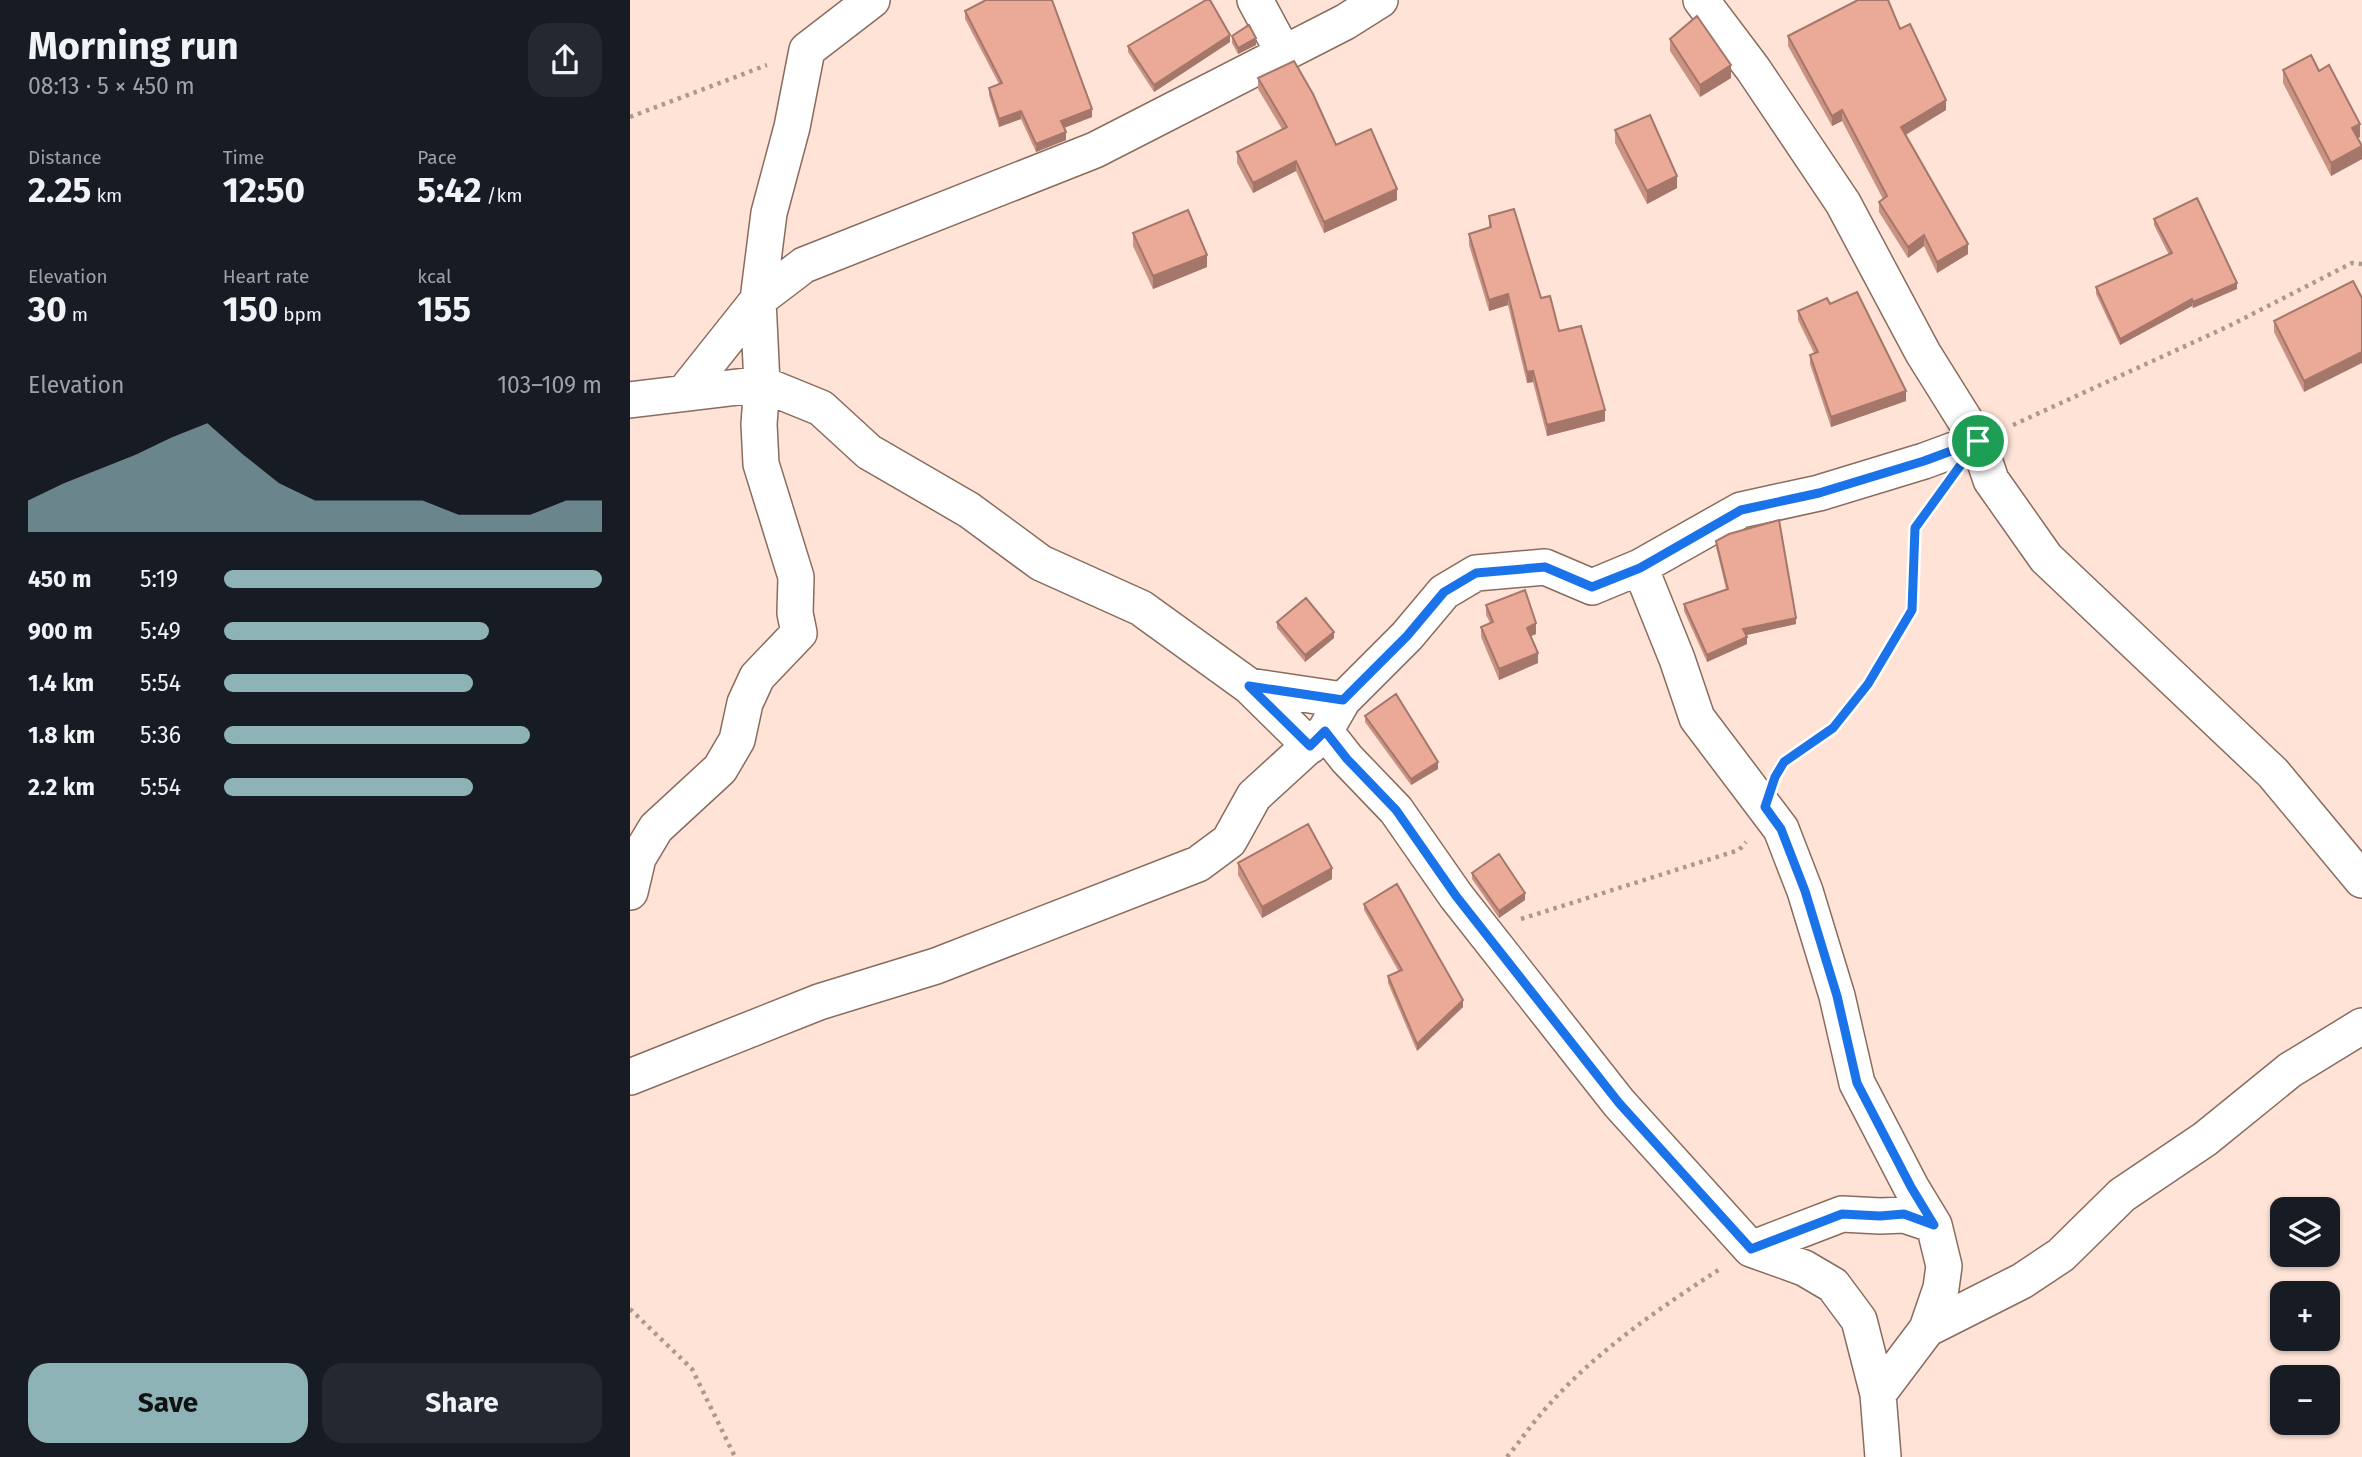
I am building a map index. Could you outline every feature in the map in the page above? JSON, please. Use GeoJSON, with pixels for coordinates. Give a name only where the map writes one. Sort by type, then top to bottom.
{"type":"FeatureCollection","features":[{"type":"Feature","properties":{"kind":"street"},"geometry":{"type":"LineString","coordinates":[[630,892],[638,858],[656,828],[720,769],[737,740],[745,703],[757,677],[799,633],[795,613],[796,577],[761,464],[759,424],[762,384],[758,300],[769,213],[792,127],[807,50],[872,0]]}},
{"type":"Feature","properties":{"kind":"street"},"geometry":{"type":"LineString","coordinates":[[1255,0],[1284,54]]}},
{"type":"Feature","properties":{"kind":"street"},"geometry":{"type":"LineString","coordinates":[[684,393],[758,300],[804,265],[1095,150],[1345,22],[1380,0]]}},
{"type":"Feature","properties":{"kind":"street"},"geometry":{"type":"LineString","coordinates":[[1701,0],[1753,69],[1843,203],[1923,353],[1978,441],[1991,480],[2046,558],[2273,772],[2362,880]]}},
{"type":"Feature","properties":{"kind":"street"},"geometry":{"type":"LineString","coordinates":[[630,400],[762,384],[821,408],[869,452],[969,510],[1041,563],[1141,608],[1347,759],[1396,810],[1456,896],[1619,1103],[1751,1249],[1804,1268],[1833,1285],[1859,1320],[1878,1394],[1883,1457]]}},
{"type":"Feature","properties":{"kind":"street"},"geometry":{"type":"LineString","coordinates":[[630,1077],[819,1002],[936,965],[1198,864],[1229,841],[1254,796],[1317,738],[1343,700],[1407,636],[1444,592],[1476,573],[1545,567],[1592,587],[1640,568],[1741,510],[1819,493],[1924,461],[1978,441]]}},
{"type":"Feature","properties":{"kind":"street"},"geometry":{"type":"LineString","coordinates":[[1640,568],[1677,659],[1697,718],[1781,829],[1805,891],[1837,996],[1857,1083],[1911,1187],[1934,1225],[1944,1266],[1941,1288],[1927,1329],[1878,1394]]}},
{"type":"Feature","properties":{"kind":"street"},"geometry":{"type":"LineString","coordinates":[[1249,686],[1343,700]]}},
{"type":"Feature","properties":{"kind":"street"},"geometry":{"type":"LineString","coordinates":[[1927,1329],[2022,1281],[2061,1255],[2122,1195],[2205,1139],[2290,1070],[2362,1026]]}},
{"type":"Feature","properties":{"kind":"street"},"geometry":{"type":"LineString","coordinates":[[1751,1249],[1842,1214],[1904,1214],[1934,1225]]}},
{"type":"Feature","properties":{"kind":"path"},"geometry":{"type":"LineString","coordinates":[[630,117],[807,50]]}},
{"type":"Feature","properties":{"kind":"path"},"geometry":{"type":"LineString","coordinates":[[1978,441],[2229,326],[2352,263],[2362,264]]}},
{"type":"Feature","properties":{"kind":"path"},"geometry":{"type":"LineString","coordinates":[[1491,939],[1514,922],[1739,850],[1759,826],[1775,777],[1784,762],[1833,728],[1868,684],[1912,610],[1915,528],[1939,495]]}},
{"type":"Feature","properties":{"kind":"path"},"geometry":{"type":"LineString","coordinates":[[1507,1457],[1549,1405],[1603,1353],[1684,1292],[1751,1249]]}},
{"type":"Feature","properties":{"kind":"path"},"geometry":{"type":"LineString","coordinates":[[630,1308],[692,1369],[735,1457]]}},
{"type":"Feature","properties":{"kind":"building"},"geometry":{"type":"Polygon","coordinates":[[[986,0],[1052,0],[1092,109],[1061,121],[1066,132],[1036,144],[1021,111],[999,119],[989,88],[1002,83],[965,11],[986,0]]]}},
{"type":"Feature","properties":{"kind":"building"},"geometry":{"type":"Polygon","coordinates":[[[1210,0],[1230,35],[1154,85],[1128,46],[1210,0]]]}},
{"type":"Feature","properties":{"kind":"building"},"geometry":{"type":"Polygon","coordinates":[[[1858,0],[1888,0],[1900,29],[1910,24],[1946,100],[1901,127],[1968,244],[1937,262],[1924,235],[1908,247],[1879,202],[1887,196],[1842,110],[1832,116],[1788,36],[1858,0]]]}},
{"type":"Feature","properties":{"kind":"building"},"geometry":{"type":"Polygon","coordinates":[[[1697,16],[1731,65],[1700,85],[1670,39],[1697,16]]]}},
{"type":"Feature","properties":{"kind":"building"},"geometry":{"type":"Polygon","coordinates":[[[1249,25],[1256,38],[1238,48],[1232,36],[1249,25]]]}},
{"type":"Feature","properties":{"kind":"building"},"geometry":{"type":"Polygon","coordinates":[[[2311,55],[2319,71],[2329,65],[2360,124],[2352,128],[2362,146],[2331,163],[2283,70],[2311,55]]]}},
{"type":"Feature","properties":{"kind":"building"},"geometry":{"type":"Polygon","coordinates":[[[1294,61],[1313,94],[1336,145],[1371,129],[1397,189],[1324,222],[1296,161],[1253,183],[1237,152],[1287,127],[1258,78],[1294,61]]]}},
{"type":"Feature","properties":{"kind":"building"},"geometry":{"type":"Polygon","coordinates":[[[1650,115],[1677,176],[1647,191],[1615,130],[1650,115]]]}},
{"type":"Feature","properties":{"kind":"building"},"geometry":{"type":"Polygon","coordinates":[[[2197,198],[2237,283],[2193,302],[2192,299],[2120,339],[2096,287],[2172,253],[2154,219],[2197,198]]]}},
{"type":"Feature","properties":{"kind":"building"},"geometry":{"type":"Polygon","coordinates":[[[1514,209],[1541,298],[1550,296],[1559,331],[1581,326],[1605,410],[1547,425],[1533,371],[1527,372],[1508,294],[1489,300],[1469,234],[1491,227],[1489,216],[1514,209]]]}},
{"type":"Feature","properties":{"kind":"building"},"geometry":{"type":"Polygon","coordinates":[[[1188,210],[1207,255],[1153,276],[1133,233],[1188,210]]]}},
{"type":"Feature","properties":{"kind":"building"},"geometry":{"type":"Polygon","coordinates":[[[2353,281],[2362,298],[2362,352],[2304,381],[2274,321],[2353,281]]]}},
{"type":"Feature","properties":{"kind":"building"},"geometry":{"type":"Polygon","coordinates":[[[1857,292],[1906,391],[1831,417],[1810,355],[1818,352],[1798,311],[1827,298],[1830,304],[1857,292]]]}},
{"type":"Feature","properties":{"kind":"building"},"geometry":{"type":"Polygon","coordinates":[[[1779,520],[1796,618],[1743,629],[1747,637],[1707,655],[1684,604],[1728,589],[1716,541],[1729,534],[1779,520]]]}},
{"type":"Feature","properties":{"kind":"building"},"geometry":{"type":"Polygon","coordinates":[[[1525,590],[1536,623],[1527,628],[1538,653],[1499,669],[1481,627],[1493,622],[1486,605],[1525,590]]]}},
{"type":"Feature","properties":{"kind":"building"},"geometry":{"type":"Polygon","coordinates":[[[1306,598],[1334,632],[1305,655],[1277,622],[1306,598]]]}},
{"type":"Feature","properties":{"kind":"building"},"geometry":{"type":"Polygon","coordinates":[[[1396,694],[1438,762],[1411,779],[1365,716],[1396,694]]]}},
{"type":"Feature","properties":{"kind":"building"},"geometry":{"type":"Polygon","coordinates":[[[1308,824],[1332,868],[1262,907],[1238,863],[1308,824]]]}},
{"type":"Feature","properties":{"kind":"building"},"geometry":{"type":"Polygon","coordinates":[[[1499,854],[1525,893],[1499,911],[1472,873],[1499,854]]]}},
{"type":"Feature","properties":{"kind":"building"},"geometry":{"type":"Polygon","coordinates":[[[1397,884],[1463,1000],[1417,1044],[1388,976],[1402,970],[1364,904],[1397,884]]]}},
{"type":"Feature","properties":{"kind":"route"},"geometry":{"type":"LineString","coordinates":[[1978,441],[1915,528],[1912,610],[1868,684],[1833,728],[1784,762],[1775,777],[1765,807],[1781,829],[1805,891],[1837,996],[1857,1083],[1911,1187],[1934,1225],[1904,1214],[1842,1214],[1751,1249],[1619,1103],[1456,896],[1396,810],[1347,759],[1325,731],[1310,746],[1249,686],[1343,700],[1407,636],[1444,592],[1476,573],[1545,567],[1592,587],[1640,568],[1741,510],[1819,493],[1924,461],[1978,441]]}}]}
